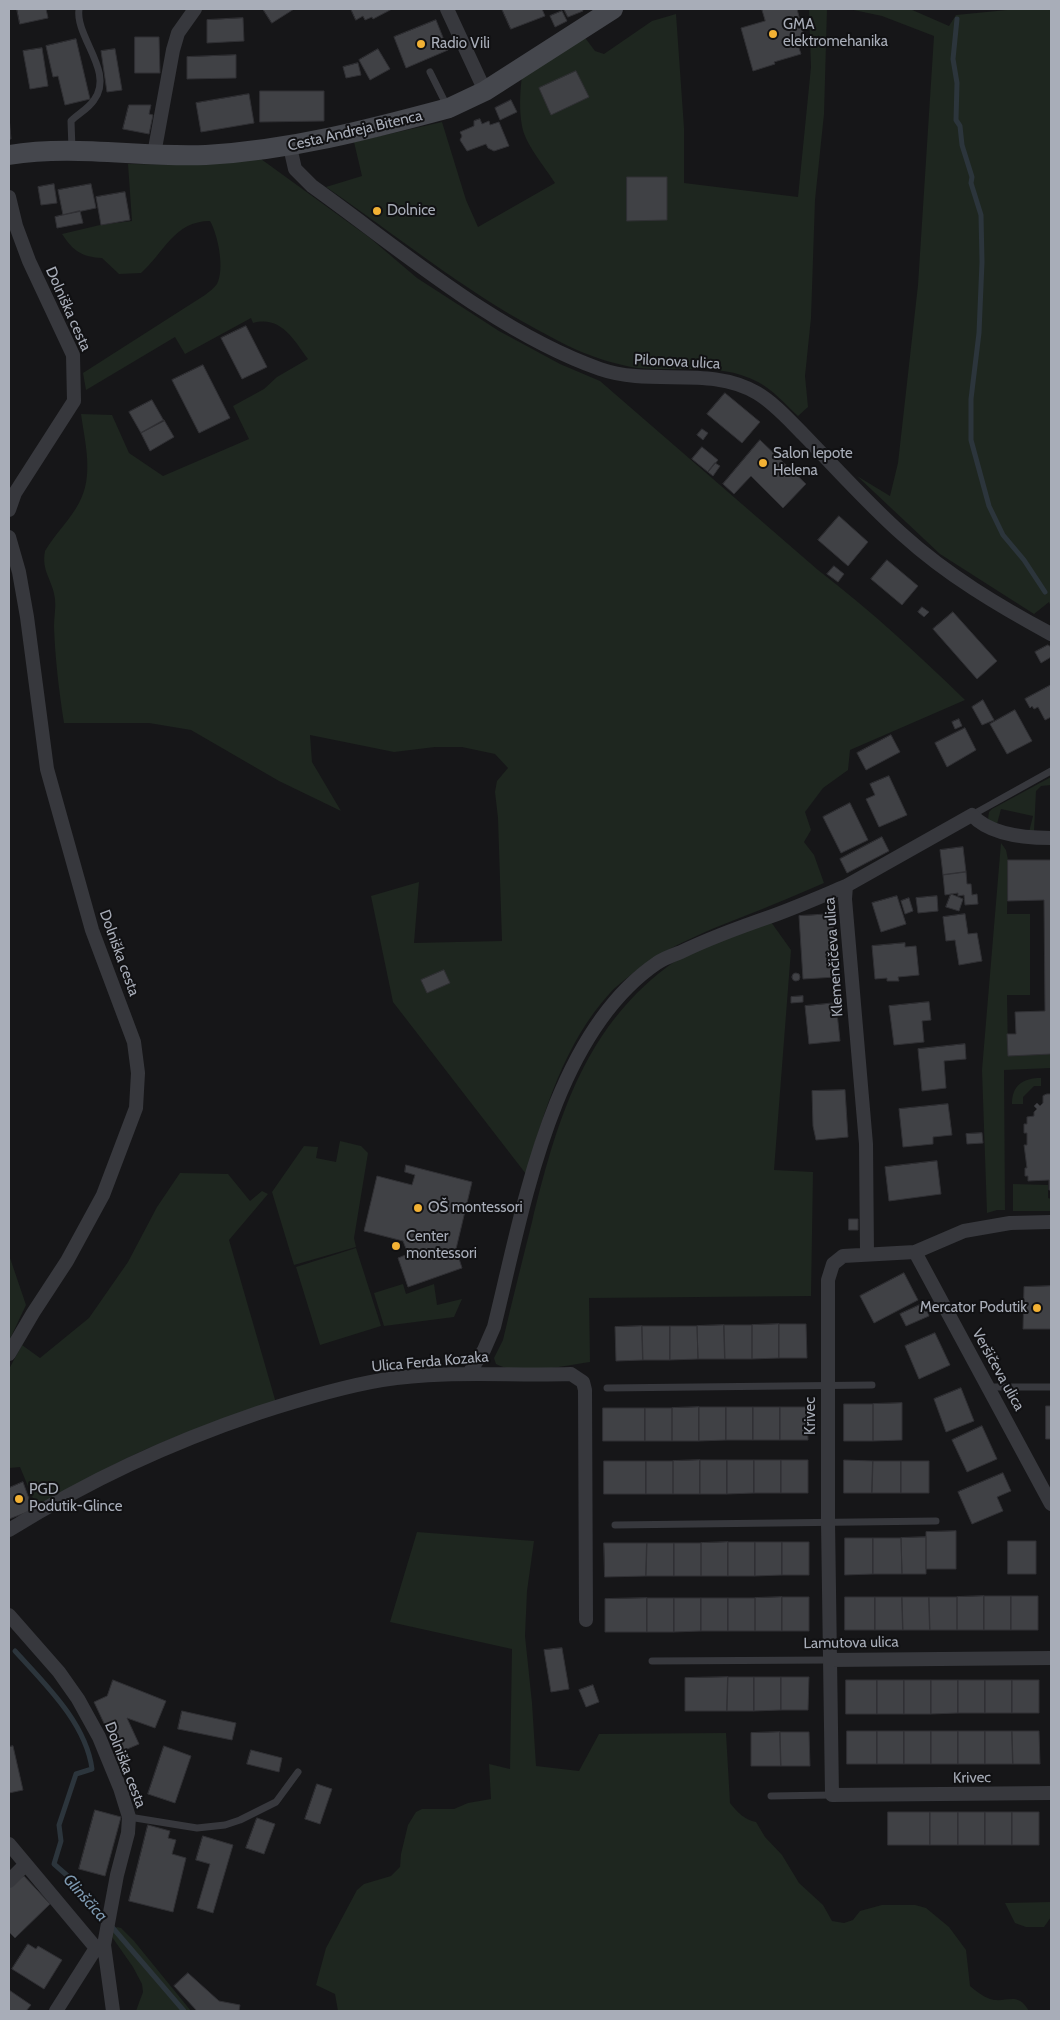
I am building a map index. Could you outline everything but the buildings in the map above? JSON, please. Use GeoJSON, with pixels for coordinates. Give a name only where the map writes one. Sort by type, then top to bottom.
{"type":"FeatureCollection","features":[{"type":"Feature","properties":{"kind":"street"},"geometry":{"type":"LineString","coordinates":[[154,154],[172,50],[178,33],[195,9]]}},
{"type":"Feature","properties":{"kind":"street"},"geometry":{"type":"LineString","coordinates":[[447,9],[485,91]]}},
{"type":"Feature","properties":{"kind":"street","name":"Cesta Andreja Bitenca"},"geometry":{"type":"LineString","coordinates":[[9,155],[72,149],[204,155],[290,147],[338,137],[449,108],[485,91],[613,9]]}},
{"type":"Feature","properties":{"kind":"street","name":"Pilonova ulica"},"geometry":{"type":"LineString","coordinates":[[290,147],[295,169],[312,186],[454,290],[538,340],[582,362],[613,372],[645,378],[725,380],[741,385],[762,396],[903,535],[937,564],[1051,634]]}},
{"type":"Feature","properties":{"kind":"street","name":"Dolniška cesta"},"geometry":{"type":"LineString","coordinates":[[9,197],[16,226],[29,262],[73,355],[75,372],[74,401],[15,493],[9,510]]}},
{"type":"Feature","properties":{"kind":"street","name":"Dolniška cesta"},"geometry":{"type":"LineString","coordinates":[[9,537],[19,572],[27,617],[47,769],[92,930],[134,1042],[138,1072],[136,1108],[103,1195],[67,1261],[9,1354]]}},
{"type":"Feature","properties":{"kind":"street"},"geometry":{"type":"LineString","coordinates":[[972,815],[983,825],[996,830],[1026,836],[1051,838]]}},
{"type":"Feature","properties":{"kind":"street","name":"Klemenčičeva ulica"},"geometry":{"type":"LineString","coordinates":[[867,1254],[866,1144],[846,909],[846,886],[972,815]]}},
{"type":"Feature","properties":{"kind":"street"},"geometry":{"type":"LineString","coordinates":[[469,1373],[484,1350],[494,1327],[534,1164],[561,1092],[602,1016],[622,993],[658,962],[715,936],[775,915],[846,886]]}},
{"type":"Feature","properties":{"kind":"street","name":"Krivec"},"geometry":{"type":"LineString","coordinates":[[1051,1222],[1010,1223],[964,1231],[915,1252],[844,1256],[833,1264],[828,1280],[828,1522],[832,1795],[1051,1793]]}},
{"type":"Feature","properties":{"kind":"street","name":"Veršičeva ulica"},"geometry":{"type":"LineString","coordinates":[[915,1252],[1051,1504]]}},
{"type":"Feature","properties":{"kind":"street","name":"Ulica Ferda Kozaka"},"geometry":{"type":"LineString","coordinates":[[9,1530],[124,1465],[218,1427],[290,1402],[383,1380],[469,1373],[571,1374],[583,1382],[585,1390],[586,1620]]}},
{"type":"Feature","properties":{"kind":"street","name":"Dolniška cesta"},"geometry":{"type":"LineString","coordinates":[[9,1615],[59,1672],[78,1699],[99,1737],[120,1788],[129,1817],[128,1833],[102,1941],[113,2011]]}},
{"type":"Feature","properties":{"kind":"street","name":"Lamutova ulica"},"geometry":{"type":"LineString","coordinates":[[830,1660],[1051,1658]]}},
{"type":"Feature","properties":{"kind":"street"},"geometry":{"type":"LineString","coordinates":[[9,1844],[25,1865],[102,1941],[56,2011]]}},
{"type":"Feature","properties":{"kind":"street"},"geometry":{"type":"LineString","coordinates":[[9,1881],[25,1865]]}},
{"type":"Feature","properties":{"kind":"lane"},"geometry":{"type":"LineString","coordinates":[[72,149],[71,121],[95,99],[100,86],[95,58],[79,21],[79,9]]}},
{"type":"Feature","properties":{"kind":"lane"},"geometry":{"type":"LineString","coordinates":[[430,72],[449,108]]}},
{"type":"Feature","properties":{"kind":"lane"},"geometry":{"type":"LineString","coordinates":[[972,815],[1051,771]]}},
{"type":"Feature","properties":{"kind":"lane"},"geometry":{"type":"LineString","coordinates":[[607,1388],[872,1385]]}},
{"type":"Feature","properties":{"kind":"lane"},"geometry":{"type":"LineString","coordinates":[[990,1388],[1051,1387]]}},
{"type":"Feature","properties":{"kind":"lane"},"geometry":{"type":"LineString","coordinates":[[615,1525],[936,1521]]}},
{"type":"Feature","properties":{"kind":"lane","name":"Lamutova ulica"},"geometry":{"type":"LineString","coordinates":[[652,1662],[830,1660]]}},
{"type":"Feature","properties":{"kind":"lane"},"geometry":{"type":"LineString","coordinates":[[129,1817],[197,1828],[225,1825],[240,1820],[276,1802],[298,1772]]}},
{"type":"Feature","properties":{"kind":"lane","name":"Krivec"},"geometry":{"type":"LineString","coordinates":[[771,1796],[832,1795]]}},
{"type":"Feature","properties":{"kind":"shaded area"},"geometry":{"type":"Polygon","coordinates":[[[809,9],[827,9],[824,114],[815,200],[811,318],[805,376],[808,407],[798,416],[769,389],[744,376],[714,370],[630,367],[584,353],[567,345],[482,297],[326,187],[362,176],[354,142],[442,122],[466,200],[478,227],[555,183],[531,148],[524,133],[520,107],[522,75],[583,35],[595,51],[604,54],[652,21],[676,14],[684,128],[684,183],[798,197],[811,67],[809,9]]]}},
{"type":"Feature","properties":{"kind":"shaded area"},"geometry":{"type":"Polygon","coordinates":[[[849,9],[910,9],[949,26],[956,15],[1017,9],[1051,9],[1051,607],[1049,602],[1034,614],[940,554],[857,476],[890,496],[898,463],[918,285],[934,36],[882,16],[849,9]]]}},
{"type":"Feature","properties":{"kind":"shaded area"},"geometry":{"type":"Polygon","coordinates":[[[261,159],[370,238],[417,278],[499,331],[560,364],[600,381],[912,649],[965,700],[850,750],[848,770],[823,788],[805,812],[811,830],[804,842],[814,855],[824,883],[678,945],[643,965],[612,991],[594,1012],[568,1055],[540,1126],[526,1174],[393,1002],[371,896],[419,882],[414,943],[502,941],[498,818],[495,792],[497,781],[508,768],[495,754],[462,747],[435,747],[394,752],[310,735],[312,762],[341,811],[279,781],[191,730],[149,723],[64,723],[55,650],[55,599],[44,558],[45,551],[67,521],[84,493],[87,459],[81,414],[112,415],[129,453],[163,476],[249,439],[233,406],[264,389],[277,377],[308,359],[286,331],[279,326],[263,321],[253,323],[251,318],[185,354],[175,337],[86,390],[83,373],[205,295],[217,284],[220,270],[220,252],[210,221],[198,222],[178,232],[141,273],[119,274],[102,258],[89,256],[74,249],[62,234],[100,225],[132,221],[128,164],[197,165],[261,159]]]}},
{"type":"Feature","properties":{"kind":"shaded area"},"geometry":{"type":"Polygon","coordinates":[[[1051,777],[1051,785],[1041,786],[1036,791],[1034,831],[1029,832],[1033,816],[1001,809],[997,824],[992,824],[988,819],[989,812],[992,809],[1051,777]]]}},
{"type":"Feature","properties":{"kind":"shaded area"},"geometry":{"type":"Polygon","coordinates":[[[1001,843],[1006,850],[1008,860],[1007,914],[1030,914],[1030,995],[1007,995],[1008,1056],[1051,1054],[1051,1068],[1004,1070],[1005,1210],[987,1213],[982,1070],[1001,843]]]}},
{"type":"Feature","properties":{"kind":"shaded area"},"geometry":{"type":"Polygon","coordinates":[[[771,922],[791,950],[774,1170],[813,1172],[811,1296],[589,1298],[590,1362],[529,1370],[506,1368],[496,1364],[494,1358],[503,1340],[551,1150],[563,1115],[593,1050],[613,1020],[638,992],[678,959],[704,946],[771,922]]]}},
{"type":"Feature","properties":{"kind":"shaded area"},"geometry":{"type":"Polygon","coordinates":[[[1041,1078],[1041,1086],[1034,1086],[1023,1097],[1023,1104],[1012,1104],[1016,1087],[1029,1079],[1041,1078]]]}},
{"type":"Feature","properties":{"kind":"shaded area"},"geometry":{"type":"Polygon","coordinates":[[[340,1141],[361,1146],[368,1153],[354,1238],[356,1247],[294,1265],[272,1192],[304,1146],[318,1147],[316,1158],[336,1162],[340,1141]]]}},
{"type":"Feature","properties":{"kind":"shaded area"},"geometry":{"type":"Polygon","coordinates":[[[180,1173],[228,1174],[250,1201],[262,1191],[268,1194],[229,1240],[276,1403],[191,1431],[142,1451],[101,1471],[37,1508],[20,1467],[9,1468],[9,1369],[22,1345],[40,1358],[89,1318],[128,1262],[157,1207],[180,1173]]]}},
{"type":"Feature","properties":{"kind":"shaded area"},"geometry":{"type":"Polygon","coordinates":[[[1013,1184],[1048,1185],[1051,1211],[1013,1211],[1013,1184]]]}},
{"type":"Feature","properties":{"kind":"shaded area"},"geometry":{"type":"Polygon","coordinates":[[[356,1248],[381,1326],[320,1345],[296,1267],[356,1248]]]}},
{"type":"Feature","properties":{"kind":"shaded area"},"geometry":{"type":"Polygon","coordinates":[[[9,1255],[26,1305],[9,1341],[9,1255]]]}},
{"type":"Feature","properties":{"kind":"shaded area"},"geometry":{"type":"Polygon","coordinates":[[[403,1284],[406,1294],[434,1284],[437,1305],[462,1299],[454,1317],[384,1326],[374,1293],[403,1284]]]}},
{"type":"Feature","properties":{"kind":"shaded area"},"geometry":{"type":"Polygon","coordinates":[[[417,1532],[534,1541],[527,1591],[525,1636],[536,1766],[579,1771],[599,1734],[726,1733],[730,1803],[742,1815],[756,1822],[765,1837],[782,1855],[799,1883],[823,1905],[832,1921],[844,1923],[853,1920],[860,1911],[882,1905],[915,1905],[926,1908],[949,1927],[966,1950],[970,1986],[990,1999],[1016,1999],[1025,2005],[1029,2011],[338,2011],[335,1994],[316,1985],[326,1948],[357,1890],[364,1884],[391,1876],[400,1867],[408,1825],[416,1812],[422,1809],[454,1809],[468,1803],[491,1799],[489,1764],[510,1769],[512,1649],[390,1622],[417,1532]]]}},
{"type":"Feature","properties":{"kind":"shaded area"},"geometry":{"type":"Polygon","coordinates":[[[1051,1902],[1051,1917],[1044,1927],[1026,1927],[1015,1923],[1005,1903],[1051,1902]]]}},
{"type":"Feature","properties":{"kind":"shaded area"},"geometry":{"type":"Polygon","coordinates":[[[117,1927],[121,1928],[134,1941],[191,2011],[136,2011],[143,1992],[142,1984],[133,1967],[112,1937],[111,1931],[117,1927]]]}},
{"type":"Feature","properties":{"kind":"waterway"},"geometry":{"type":"LineString","coordinates":[[957,19],[953,59],[957,83],[956,120],[960,126],[962,145],[981,215],[982,262],[979,333],[971,399],[971,440],[989,506],[1003,535],[1024,560],[1045,592]]}},
{"type":"Feature","properties":{"kind":"waterway","name":"Glinščica"},"geometry":{"type":"LineString","coordinates":[[15,1651],[51,1691],[73,1720],[82,1736],[92,1769],[76,1774],[59,1825],[61,1841],[54,1864],[70,1878],[184,2011]]}},
{"type":"Feature","properties":{"kind":"place","name":"GMA elektromehanika"},"geometry":{"type":"Point","coordinates":[773,34]}},
{"type":"Feature","properties":{"kind":"place","name":"Radio Vili"},"geometry":{"type":"Point","coordinates":[421,44]}},
{"type":"Feature","properties":{"kind":"place","name":"Dolnice"},"geometry":{"type":"Point","coordinates":[377,211]}},
{"type":"Feature","properties":{"kind":"place","name":"Salon lepote Helena"},"geometry":{"type":"Point","coordinates":[763,463]}},
{"type":"Feature","properties":{"kind":"place","name":"OŠ montessori"},"geometry":{"type":"Point","coordinates":[418,1208]}},
{"type":"Feature","properties":{"kind":"place","name":"Center montessori"},"geometry":{"type":"Point","coordinates":[396,1246]}},
{"type":"Feature","properties":{"kind":"place","name":"Mercator Podutik"},"geometry":{"type":"Point","coordinates":[1037,1308]}},
{"type":"Feature","properties":{"kind":"place","name":"PGD Podutik-Glince"},"geometry":{"type":"Point","coordinates":[19,1499]}}]}
